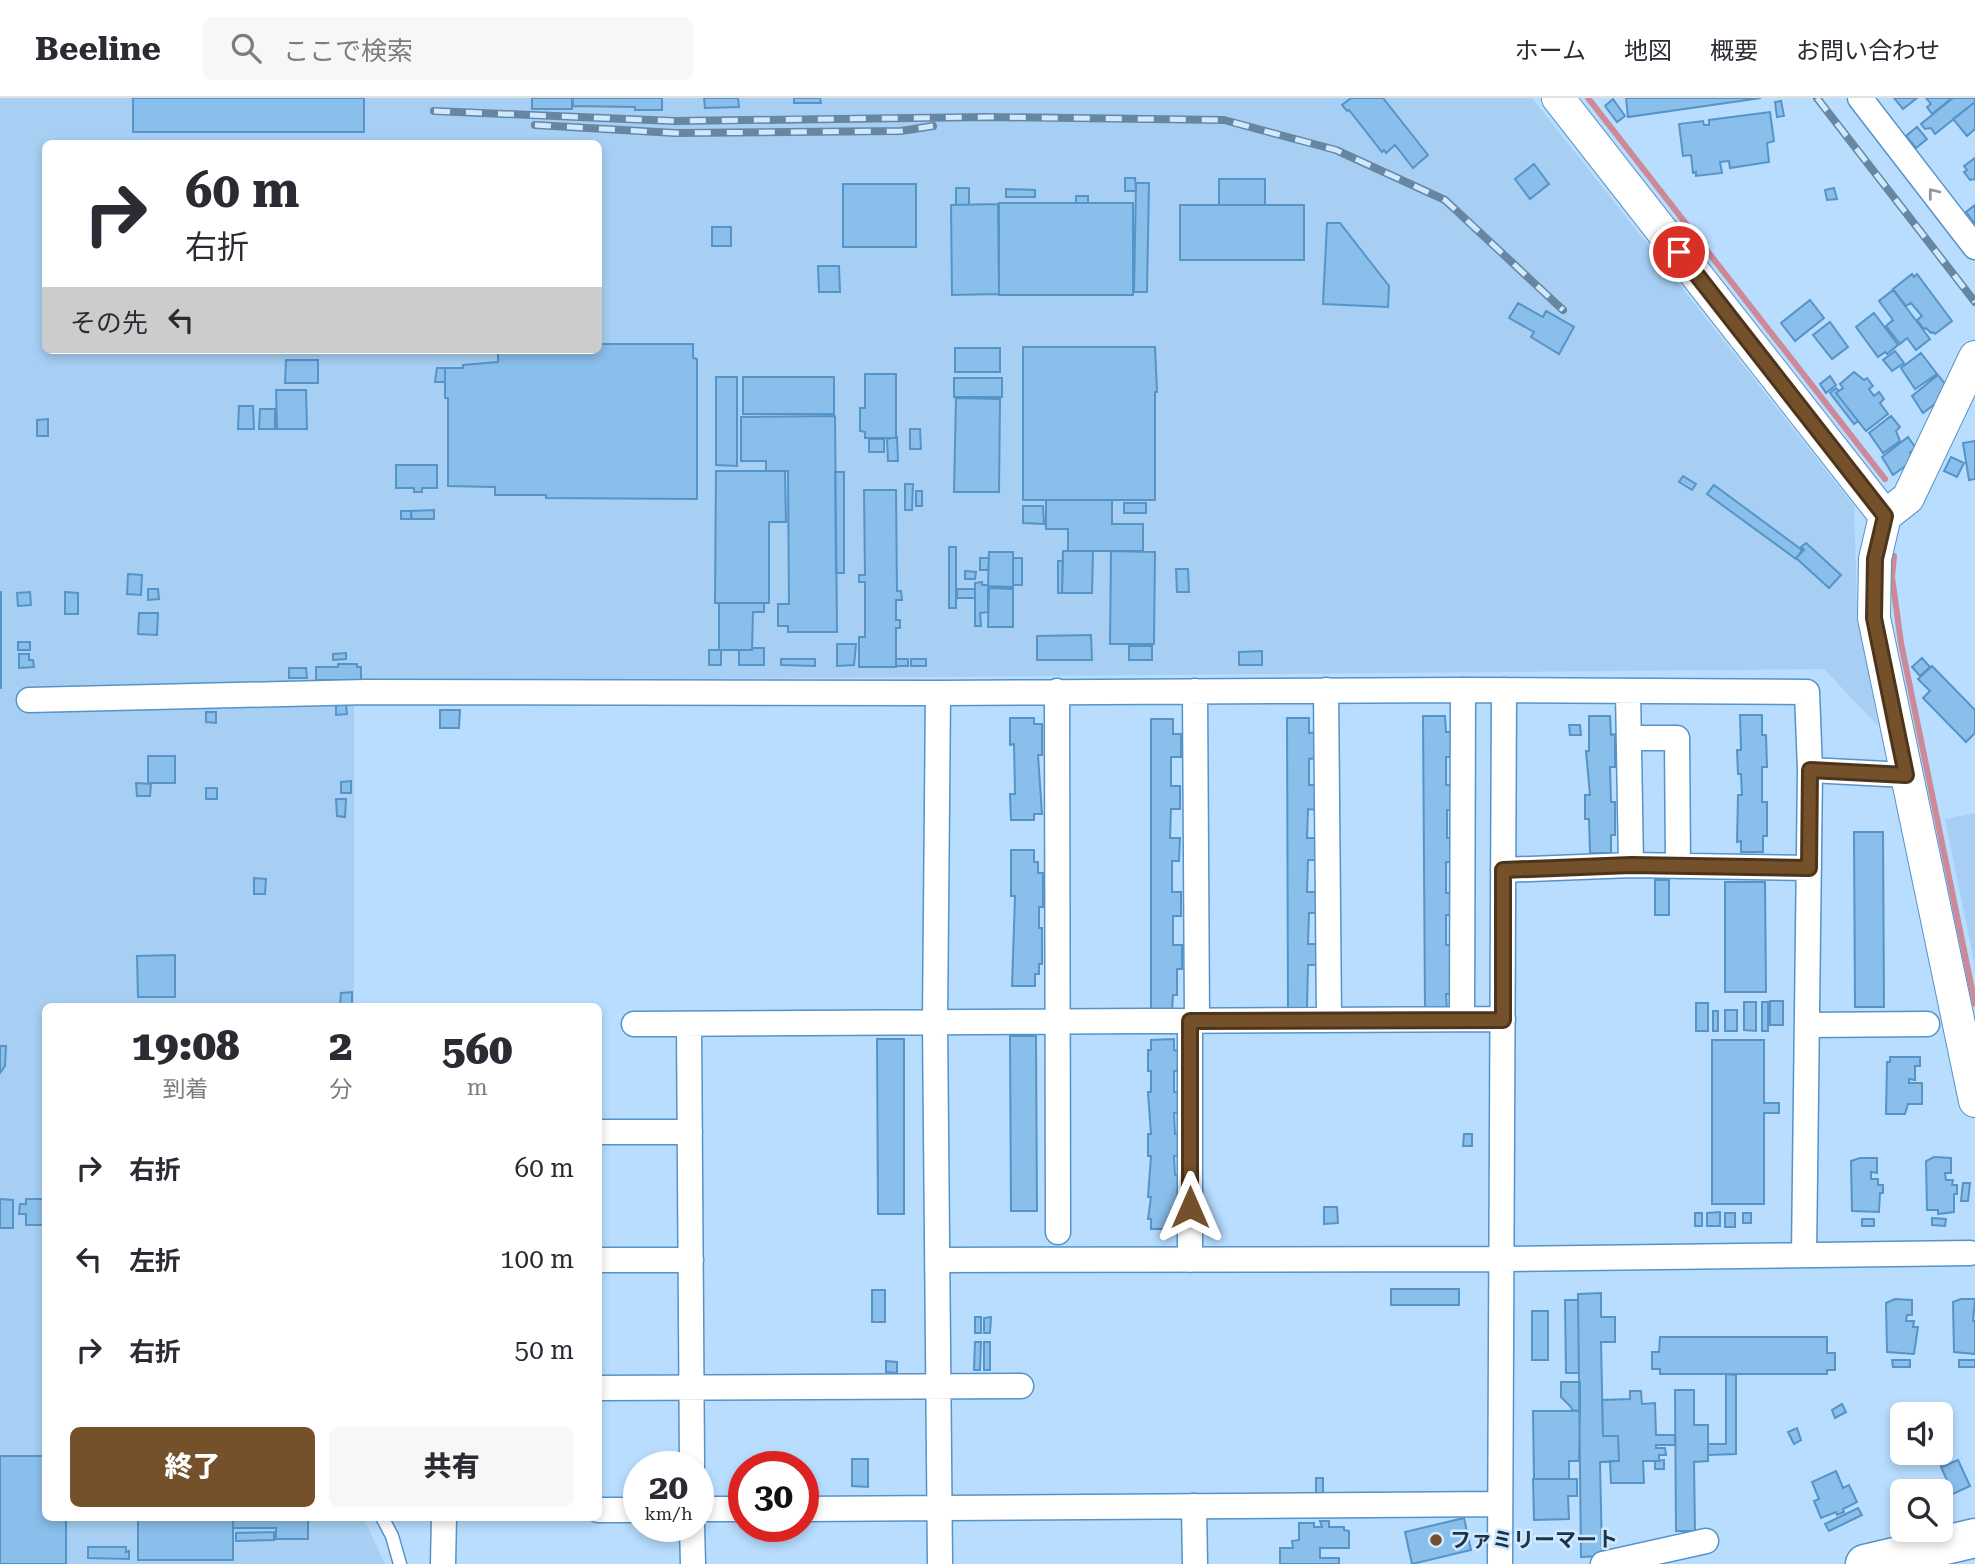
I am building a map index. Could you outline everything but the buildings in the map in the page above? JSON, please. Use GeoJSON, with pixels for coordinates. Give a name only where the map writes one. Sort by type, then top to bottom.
{"type":"FeatureCollection","features":[{"type":"Feature","properties":{"kind":"main road"},"geometry":{"type":"LineString","coordinates":[[1865,1564],[1975,1538]]}},
{"type":"Feature","properties":{"kind":"street"},"geometry":{"type":"LineString","coordinates":[[1558,98],[1885,516]]}},
{"type":"Feature","properties":{"kind":"street"},"geometry":{"type":"LineString","coordinates":[[1860,98],[1975,247]]}},
{"type":"Feature","properties":{"kind":"street"},"geometry":{"type":"LineString","coordinates":[[1975,357],[1908,498],[1885,516],[1875,559],[1874,618],[1975,1101]]}},
{"type":"Feature","properties":{"kind":"street"},"geometry":{"type":"LineString","coordinates":[[1326,690],[1329,1020]]}},
{"type":"Feature","properties":{"kind":"street"},"geometry":{"type":"LineString","coordinates":[[1462,1019],[1463,690]]}},
{"type":"Feature","properties":{"kind":"street"},"geometry":{"type":"LineString","coordinates":[[1500,1564],[1504,690]]}},
{"type":"Feature","properties":{"kind":"street"},"geometry":{"type":"LineString","coordinates":[[1057,691],[1058,1232]]}},
{"type":"Feature","properties":{"kind":"street"},"geometry":{"type":"LineString","coordinates":[[1190,1259],[1195,691]]}},
{"type":"Feature","properties":{"kind":"street"},"geometry":{"type":"LineString","coordinates":[[1628,691],[1631,865]]}},
{"type":"Feature","properties":{"kind":"street"},"geometry":{"type":"LineString","coordinates":[[30,700],[366,692],[1807,692],[1810,770],[1804,1255]]}},
{"type":"Feature","properties":{"kind":"street"},"geometry":{"type":"LineString","coordinates":[[938,693],[935,1022],[940,1564]]}},
{"type":"Feature","properties":{"kind":"street"},"geometry":{"type":"LineString","coordinates":[[1629,738],[1677,738],[1678,866]]}},
{"type":"Feature","properties":{"kind":"street"},"geometry":{"type":"LineString","coordinates":[[1810,770],[1906,775]]}},
{"type":"Feature","properties":{"kind":"street"},"geometry":{"type":"LineString","coordinates":[[1503,870],[1631,865],[1809,868]]}},
{"type":"Feature","properties":{"kind":"street"},"geometry":{"type":"LineString","coordinates":[[634,1024],[1503,1020]]}},
{"type":"Feature","properties":{"kind":"street"},"geometry":{"type":"LineString","coordinates":[[689,1024],[692,1451]]}},
{"type":"Feature","properties":{"kind":"street"},"geometry":{"type":"LineString","coordinates":[[1807,1026],[1927,1024]]}},
{"type":"Feature","properties":{"kind":"street"},"geometry":{"type":"LineString","coordinates":[[602,1132],[690,1132]]}},
{"type":"Feature","properties":{"kind":"street"},"geometry":{"type":"LineString","coordinates":[[938,1259],[1502,1259],[1970,1253]]}},
{"type":"Feature","properties":{"kind":"street"},"geometry":{"type":"LineString","coordinates":[[602,1259],[691,1259]]}},
{"type":"Feature","properties":{"kind":"street"},"geometry":{"type":"LineString","coordinates":[[602,1388],[1021,1385]]}},
{"type":"Feature","properties":{"kind":"street"},"geometry":{"type":"LineString","coordinates":[[819,1509],[1500,1504]]}},
{"type":"Feature","properties":{"kind":"street"},"geometry":{"type":"LineString","coordinates":[[1194,1506],[1195,1564]]}},
{"type":"Feature","properties":{"kind":"street"},"geometry":{"type":"LineString","coordinates":[[602,1510],[623,1510]]}},
{"type":"Feature","properties":{"kind":"street"},"geometry":{"type":"LineString","coordinates":[[443,1564],[444,1521]]}},
{"type":"Feature","properties":{"kind":"street"},"geometry":{"type":"LineString","coordinates":[[1602,1564],[1706,1541]]}},
{"type":"Feature","properties":{"kind":"street"},"geometry":{"type":"LineString","coordinates":[[692,1542],[692,1564]]}},
{"type":"Feature","properties":{"kind":"lane"},"geometry":{"type":"LineString","coordinates":[[384,1521],[392,1536],[400,1564]]}},
{"type":"Feature","properties":{"kind":"shaded area"},"geometry":{"type":"Polygon","coordinates":[[[0,98],[1532,98],[1854,506],[1857,607],[1878,726],[1824,669],[354,682],[354,1003],[42,1003],[42,1521],[365,1521],[385,1564],[0,1564],[0,98]]]}},
{"type":"Feature","properties":{"kind":"shaded area"},"geometry":{"type":"Polygon","coordinates":[[[1975,813],[1975,966],[1945,819],[1975,813]]]}},
{"type":"Feature","properties":{"kind":"waterway"},"geometry":{"type":"LineString","coordinates":[[1588,98],[1885,479]]}},
{"type":"Feature","properties":{"kind":"waterway"},"geometry":{"type":"LineString","coordinates":[[1894,556],[1892,577],[1901,643],[1975,1004]]}},
{"type":"Feature","properties":{"kind":"railway"},"geometry":{"type":"LineString","coordinates":[[1817,98],[1975,302]]}},
{"type":"Feature","properties":{"kind":"railway"},"geometry":{"type":"LineString","coordinates":[[434,111],[674,121],[988,117],[1224,120],[1336,150],[1445,200],[1563,310]]}},
{"type":"Feature","properties":{"kind":"railway"},"geometry":{"type":"LineString","coordinates":[[535,125],[675,133],[901,131],[933,126]]}},
{"type":"Feature","properties":{"kind":"place","name":"ファミリーマート"},"geometry":{"type":"Point","coordinates":[1436,1540]}},
{"type":"Feature","properties":{"kind":"route"},"geometry":{"type":"LineString","coordinates":[[1190,1207],[1190,1021],[1503,1020],[1503,870],[1631,865],[1809,868],[1810,770],[1906,775],[1874,618],[1875,559],[1885,516],[1679,252]]}}]}
